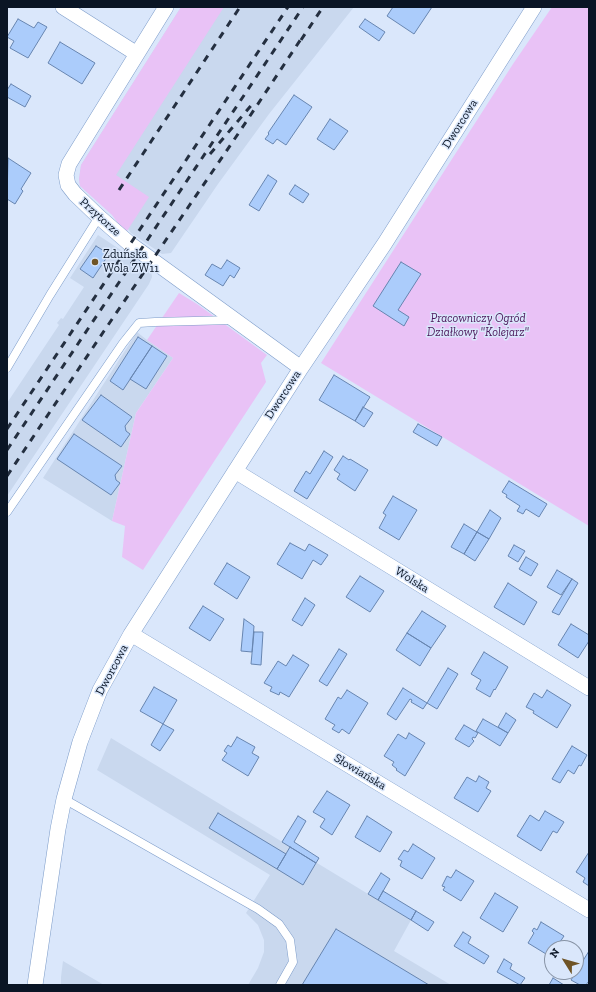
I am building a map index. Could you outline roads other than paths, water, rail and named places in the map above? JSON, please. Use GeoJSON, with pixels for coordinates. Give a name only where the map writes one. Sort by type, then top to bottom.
{"type":"FeatureCollection","features":[{"type":"Feature","properties":{"kind":"street"},"geometry":{"type":"LineString","coordinates":[[63,7],[137,54]]}},
{"type":"Feature","properties":{"kind":"street","name":"Przytorze"},"geometry":{"type":"LineString","coordinates":[[166,7],[69,164],[66,175],[68,185],[71,190],[99,217],[130,244],[301,368]]}},
{"type":"Feature","properties":{"kind":"street","name":"Dworcowa"},"geometry":{"type":"LineString","coordinates":[[35,985],[58,829],[64,799],[80,742],[100,690],[131,634],[301,368],[385,243],[534,7]]}},
{"type":"Feature","properties":{"kind":"street","name":"Wolska"},"geometry":{"type":"LineString","coordinates":[[235,471],[589,688]]}},
{"type":"Feature","properties":{"kind":"street","name":"Słowiańska"},"geometry":{"type":"LineString","coordinates":[[131,634],[589,910]]}},
{"type":"Feature","properties":{"kind":"lane"},"geometry":{"type":"LineString","coordinates":[[7,368],[50,295],[99,217]]}},
{"type":"Feature","properties":{"kind":"lane"},"geometry":{"type":"LineString","coordinates":[[7,512],[123,343],[139,323],[235,320]]}},
{"type":"Feature","properties":{"kind":"lane"},"geometry":{"type":"LineString","coordinates":[[64,799],[258,910],[278,924],[290,940],[293,962],[280,985]]}},
{"type":"Feature","properties":{"kind":"railway"},"geometry":{"type":"LineString","coordinates":[[119,190],[240,7]]}},
{"type":"Feature","properties":{"kind":"railway"},"geometry":{"type":"LineString","coordinates":[[7,429],[288,7]]}},
{"type":"Feature","properties":{"kind":"railway"},"geometry":{"type":"LineString","coordinates":[[7,450],[303,7]]}},
{"type":"Feature","properties":{"kind":"railway"},"geometry":{"type":"LineString","coordinates":[[301,40],[323,7]]}},
{"type":"Feature","properties":{"kind":"railway"},"geometry":{"type":"LineString","coordinates":[[7,476],[303,36]]}},
{"type":"Feature","properties":{"kind":"railway"},"geometry":{"type":"LineString","coordinates":[[210,154],[254,102]]}},
{"type":"Feature","properties":{"kind":"place","name":"Zduńska Wola ZW11"},"geometry":{"type":"Point","coordinates":[95,262]}},
{"type":"Feature","properties":{"kind":"park label","name":"Pracowniczy Ogród Działkowy \"Kolejarz\""},"geometry":{"type":"Point","coordinates":[478,326]}}]}
